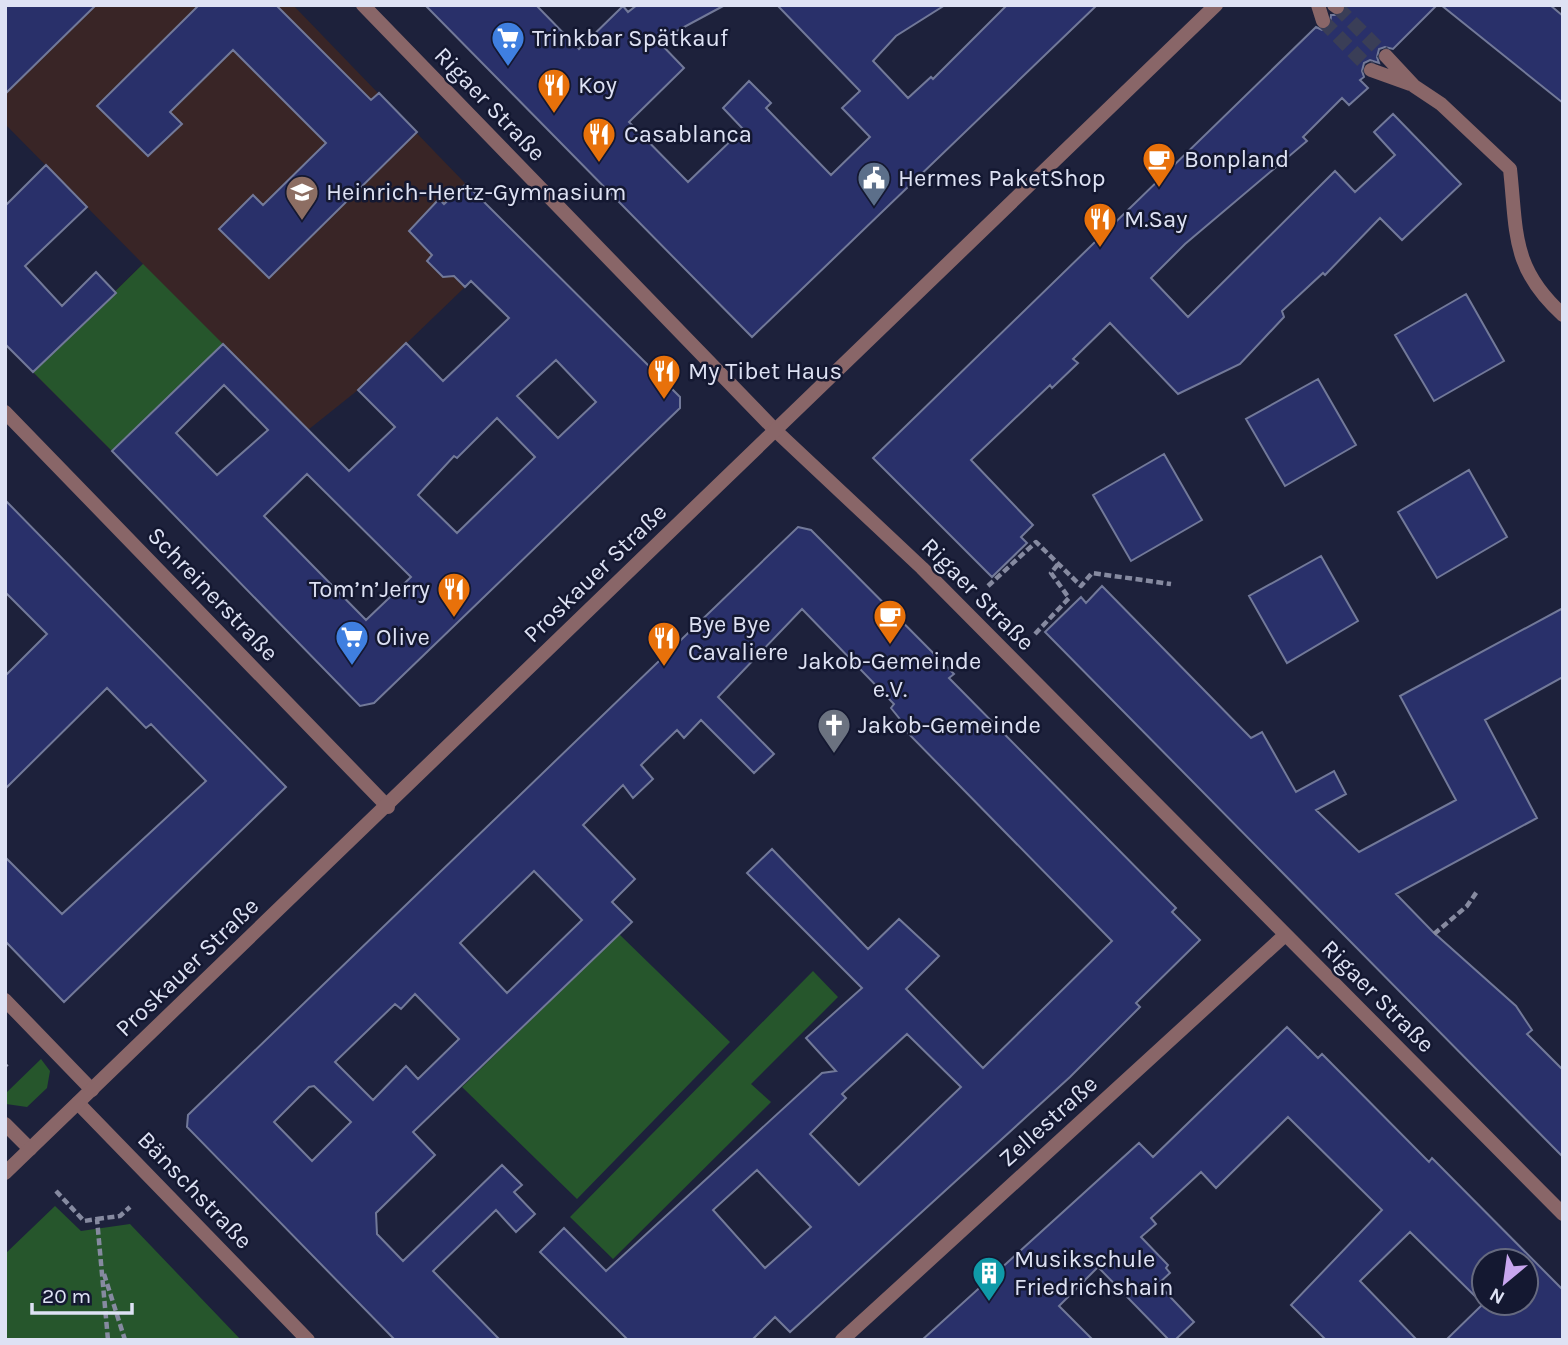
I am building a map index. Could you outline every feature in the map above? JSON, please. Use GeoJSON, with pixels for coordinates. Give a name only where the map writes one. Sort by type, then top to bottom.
{"type":"FeatureCollection","features":[{"type":"Feature","properties":{"kind":"street","name":"Rigaer Straße"},"geometry":{"type":"LineString","coordinates":[[363,5],[776,431],[922,568],[1563,1214]]}},
{"type":"Feature","properties":{"kind":"street","name":"Proskauer Straße"},"geometry":{"type":"LineString","coordinates":[[5,1173],[388,807],[1216,5]]}},
{"type":"Feature","properties":{"kind":"street"},"geometry":{"type":"LineString","coordinates":[[1318,5],[1323,21]]}},
{"type":"Feature","properties":{"kind":"street"},"geometry":{"type":"LineString","coordinates":[[1386,56],[1414,86]]}},
{"type":"Feature","properties":{"kind":"street"},"geometry":{"type":"LineString","coordinates":[[1371,70],[1414,86],[1441,104],[1510,169],[1520,255],[1532,283],[1563,315]]}},
{"type":"Feature","properties":{"kind":"street","name":"Schreinerstraße"},"geometry":{"type":"LineString","coordinates":[[5,412],[388,807]]}},
{"type":"Feature","properties":{"kind":"street","name":"Zellestraße"},"geometry":{"type":"LineString","coordinates":[[842,1340],[1285,935]]}},
{"type":"Feature","properties":{"kind":"street"},"geometry":{"type":"LineString","coordinates":[[5,1000],[93,1090]]}},
{"type":"Feature","properties":{"kind":"street","name":"Bänschstraße"},"geometry":{"type":"LineString","coordinates":[[78,1103],[309,1340]]}},
{"type":"Feature","properties":{"kind":"street"},"geometry":{"type":"LineString","coordinates":[[5,1124],[30,1149]]}},
{"type":"Feature","properties":{"kind":"path"},"geometry":{"type":"LineString","coordinates":[[988,586],[1036,542],[1081,586],[1092,573],[1171,584]]}},
{"type":"Feature","properties":{"kind":"path"},"geometry":{"type":"LineString","coordinates":[[1035,634],[1069,597],[1051,573],[1058,564]]}},
{"type":"Feature","properties":{"kind":"path"},"geometry":{"type":"LineString","coordinates":[[1434,934],[1467,906],[1478,890]]}},
{"type":"Feature","properties":{"kind":"path"},"geometry":{"type":"LineString","coordinates":[[56,1191],[84,1221],[120,1216],[130,1207]]}},
{"type":"Feature","properties":{"kind":"path"},"geometry":{"type":"LineString","coordinates":[[97,1219],[108,1340]]}},
{"type":"Feature","properties":{"kind":"path"},"geometry":{"type":"LineString","coordinates":[[100,1264],[125,1340]]}},
{"type":"Feature","properties":{"kind":"shaded area","name":"Heinrich-Hertz-Gymnasium"},"geometry":{"type":"Polygon","coordinates":[[[7,5],[293,5],[517,237],[358,390],[308,430],[223,345],[112,451],[33,372],[143,264],[5,124],[7,5]]]}},
{"type":"Feature","properties":{"kind":"green space"},"geometry":{"type":"Polygon","coordinates":[[[143,264],[223,344],[112,451],[33,372],[143,264]]]}},
{"type":"Feature","properties":{"kind":"green space"},"geometry":{"type":"Polygon","coordinates":[[[619,934],[730,1042],[577,1199],[462,1087],[619,934]]]}},
{"type":"Feature","properties":{"kind":"green space"},"geometry":{"type":"Polygon","coordinates":[[[813,971],[838,997],[751,1084],[771,1102],[613,1259],[570,1217],[813,971]]]}},
{"type":"Feature","properties":{"kind":"green space"},"geometry":{"type":"Polygon","coordinates":[[[41,1059],[50,1071],[47,1088],[27,1107],[6,1104],[5,1094],[41,1059]]]}},
{"type":"Feature","properties":{"kind":"green space"},"geometry":{"type":"Polygon","coordinates":[[[55,1206],[81,1231],[130,1224],[241,1340],[5,1340],[5,1254],[55,1206]]]}},
{"type":"Feature","properties":{"kind":"building"},"geometry":{"type":"Polygon","coordinates":[[[5,5],[96,5],[5,94],[5,5]]]}},
{"type":"Feature","properties":{"kind":"building"},"geometry":{"type":"Polygon","coordinates":[[[199,5],[276,5],[371,100],[379,93],[417,132],[269,278],[219,229],[253,195],[263,205],[326,143],[233,50],[170,112],[182,124],[148,156],[97,106],[199,5]]]}},
{"type":"Feature","properties":{"kind":"building"},"geometry":{"type":"Polygon","coordinates":[[[425,5],[536,5],[579,49],[623,6],[628,12],[637,5],[725,5],[658,41],[684,68],[629,122],[688,182],[743,129],[723,108],[749,81],[771,103],[766,108],[831,175],[870,137],[842,108],[860,91],[777,5],[945,5],[896,36],[873,61],[908,98],[931,77],[933,79],[1007,5],[1097,5],[752,337],[425,5]]]}},
{"type":"Feature","properties":{"kind":"building"},"geometry":{"type":"Polygon","coordinates":[[[1346,5],[1437,5],[1393,49],[1379,49],[1379,63],[1370,60],[1364,63],[1364,77],[1360,80],[1368,88],[1349,105],[1342,98],[1303,137],[1307,141],[1185,244],[1151,278],[1188,317],[1335,171],[1355,192],[1395,155],[1374,132],[1393,114],[1461,184],[1402,240],[1380,218],[1325,275],[1323,273],[1282,311],[1284,317],[1240,364],[1178,394],[1110,323],[1073,359],[1078,363],[1052,388],[1050,385],[971,460],[1033,525],[1021,537],[1027,543],[992,577],[873,458],[1316,27],[1322,30],[1330,28],[1331,15],[1342,15],[1346,5]]]}},
{"type":"Feature","properties":{"kind":"building"},"geometry":{"type":"Polygon","coordinates":[[[1441,5],[1550,5],[1563,16],[1563,103],[1441,5]]]}},
{"type":"Feature","properties":{"kind":"building"},"geometry":{"type":"Polygon","coordinates":[[[46,165],[87,207],[25,266],[62,306],[96,272],[116,293],[33,372],[5,344],[5,206],[46,165]]]}},
{"type":"Feature","properties":{"kind":"building"},"geometry":{"type":"Polygon","coordinates":[[[466,184],[680,397],[680,408],[374,703],[360,706],[112,451],[223,344],[349,471],[395,427],[358,390],[406,343],[443,381],[509,318],[471,281],[465,287],[454,276],[443,277],[427,261],[432,255],[409,231],[439,199],[444,204],[466,184]],[[556,360],[517,396],[558,438],[596,402],[556,360]],[[224,385],[176,433],[217,475],[268,430],[224,385]],[[497,418],[457,458],[454,456],[418,495],[457,533],[535,457],[497,418]],[[307,474],[264,516],[366,620],[411,577],[307,474]]]}},
{"type":"Feature","properties":{"kind":"building"},"geometry":{"type":"Polygon","coordinates":[[[1466,294],[1504,361],[1434,401],[1395,335],[1466,294]]]}},
{"type":"Feature","properties":{"kind":"building"},"geometry":{"type":"Polygon","coordinates":[[[1318,379],[1356,445],[1285,486],[1246,419],[1318,379]]]}},
{"type":"Feature","properties":{"kind":"building"},"geometry":{"type":"Polygon","coordinates":[[[1164,454],[1202,520],[1131,561],[1093,495],[1164,454]]]}},
{"type":"Feature","properties":{"kind":"building"},"geometry":{"type":"Polygon","coordinates":[[[1469,470],[1507,537],[1437,578],[1398,512],[1469,470]]]}},
{"type":"Feature","properties":{"kind":"building"},"geometry":{"type":"Polygon","coordinates":[[[5,500],[286,787],[64,1002],[5,941],[5,857],[62,914],[206,781],[151,724],[146,728],[107,688],[5,789],[5,676],[47,634],[5,592],[5,500]]]}},
{"type":"Feature","properties":{"kind":"building"},"geometry":{"type":"Polygon","coordinates":[[[798,527],[811,530],[954,674],[949,678],[1176,908],[1172,912],[1200,940],[1136,1003],[1140,1007],[1070,1077],[790,1332],[775,1317],[752,1340],[628,1340],[540,1252],[564,1228],[606,1271],[822,1073],[836,1071],[806,1038],[862,988],[747,873],[772,849],[868,949],[899,919],[939,956],[906,989],[983,1068],[1112,941],[900,725],[903,723],[891,708],[894,704],[802,609],[718,697],[774,754],[754,773],[701,720],[684,738],[677,730],[641,765],[653,779],[633,798],[623,785],[583,825],[635,879],[612,902],[632,922],[413,1132],[435,1155],[376,1213],[377,1234],[403,1261],[502,1165],[522,1185],[514,1192],[535,1214],[516,1232],[496,1210],[433,1271],[500,1340],[395,1340],[187,1127],[188,1115],[798,527]],[[534,871],[460,943],[507,993],[582,920],[534,871]],[[415,994],[401,1009],[395,1004],[335,1062],[373,1100],[406,1066],[418,1079],[459,1039],[415,994]],[[907,1034],[842,1094],[846,1098],[810,1134],[859,1185],[961,1087],[907,1034]],[[314,1086],[309,1087],[274,1122],[312,1161],[351,1122],[314,1086]],[[757,1170],[713,1210],[765,1268],[811,1227],[757,1170]]]}},
{"type":"Feature","properties":{"kind":"building"},"geometry":{"type":"Polygon","coordinates":[[[1321,556],[1358,621],[1287,663],[1249,596],[1321,556]]]}},
{"type":"Feature","properties":{"kind":"building"},"geometry":{"type":"Polygon","coordinates":[[[1102,586],[1251,738],[1262,732],[1296,792],[1334,771],[1346,794],[1316,810],[1359,852],[1456,800],[1400,696],[1563,608],[1563,677],[1485,720],[1537,818],[1396,894],[1433,932],[1516,1006],[1532,1030],[1527,1034],[1563,1070],[1563,1157],[1045,632],[1081,597],[1086,603],[1102,586]]]}},
{"type":"Feature","properties":{"kind":"building"},"geometry":{"type":"Polygon","coordinates":[[[1287,1027],[1318,1058],[1322,1054],[1429,1162],[1432,1158],[1520,1247],[1470,1247],[1470,1291],[1410,1232],[1360,1281],[1417,1340],[1326,1340],[1291,1305],[1382,1210],[1288,1117],[1216,1188],[1201,1172],[1151,1218],[1156,1224],[1141,1237],[1168,1265],[1166,1268],[1170,1273],[1158,1284],[1194,1322],[1175,1340],[1169,1340],[1098,1267],[1059,1306],[1093,1340],[922,1340],[1139,1143],[1153,1157],[1287,1027]]]}},
{"type":"Feature","properties":{"kind":"building"},"geometry":{"type":"Polygon","coordinates":[[[1540,1267],[1563,1290],[1563,1340],[1446,1340],[1470,1317],[1540,1317],[1540,1267]]]}},
{"type":"Feature","properties":{"kind":"tunnel"},"geometry":{"type":"LineString","coordinates":[[1337,7],[1386,56]]}},
{"type":"Feature","properties":{"kind":"tunnel"},"geometry":{"type":"LineString","coordinates":[[1323,21],[1371,70]]}},
{"type":"Feature","properties":{"kind":"place","name":"Trinkbar Spätkauf"},"geometry":{"type":"Point","coordinates":[508,68]}},
{"type":"Feature","properties":{"kind":"place","name":"Koy"},"geometry":{"type":"Point","coordinates":[554,115]}},
{"type":"Feature","properties":{"kind":"place","name":"Casablanca"},"geometry":{"type":"Point","coordinates":[599,164]}},
{"type":"Feature","properties":{"kind":"place","name":"Bonpland"},"geometry":{"type":"Point","coordinates":[1159,189]}},
{"type":"Feature","properties":{"kind":"place","name":"Hermes PaketShop"},"geometry":{"type":"Point","coordinates":[874,208]}},
{"type":"Feature","properties":{"kind":"place","name":"Heinrich-Hertz-Gymnasium"},"geometry":{"type":"Point","coordinates":[302,222]}},
{"type":"Feature","properties":{"kind":"place","name":"M.Say"},"geometry":{"type":"Point","coordinates":[1100,249]}},
{"type":"Feature","properties":{"kind":"place","name":"My Tibet Haus"},"geometry":{"type":"Point","coordinates":[664,401]}},
{"type":"Feature","properties":{"kind":"place","name":"Tom’n’Jerry"},"geometry":{"type":"Point","coordinates":[454,619]}},
{"type":"Feature","properties":{"kind":"place","name":"Jakob-Gemeinde e.V."},"geometry":{"type":"Point","coordinates":[890,646]}},
{"type":"Feature","properties":{"kind":"place","name":"Olive"},"geometry":{"type":"Point","coordinates":[352,667]}},
{"type":"Feature","properties":{"kind":"place","name":"Bye Bye Cavaliere"},"geometry":{"type":"Point","coordinates":[664,668]}},
{"type":"Feature","properties":{"kind":"place","name":"Jakob-Gemeinde"},"geometry":{"type":"Point","coordinates":[834,755]}},
{"type":"Feature","properties":{"kind":"place","name":"Musikschule Friedrichshain"},"geometry":{"type":"Point","coordinates":[989,1303]}}]}
